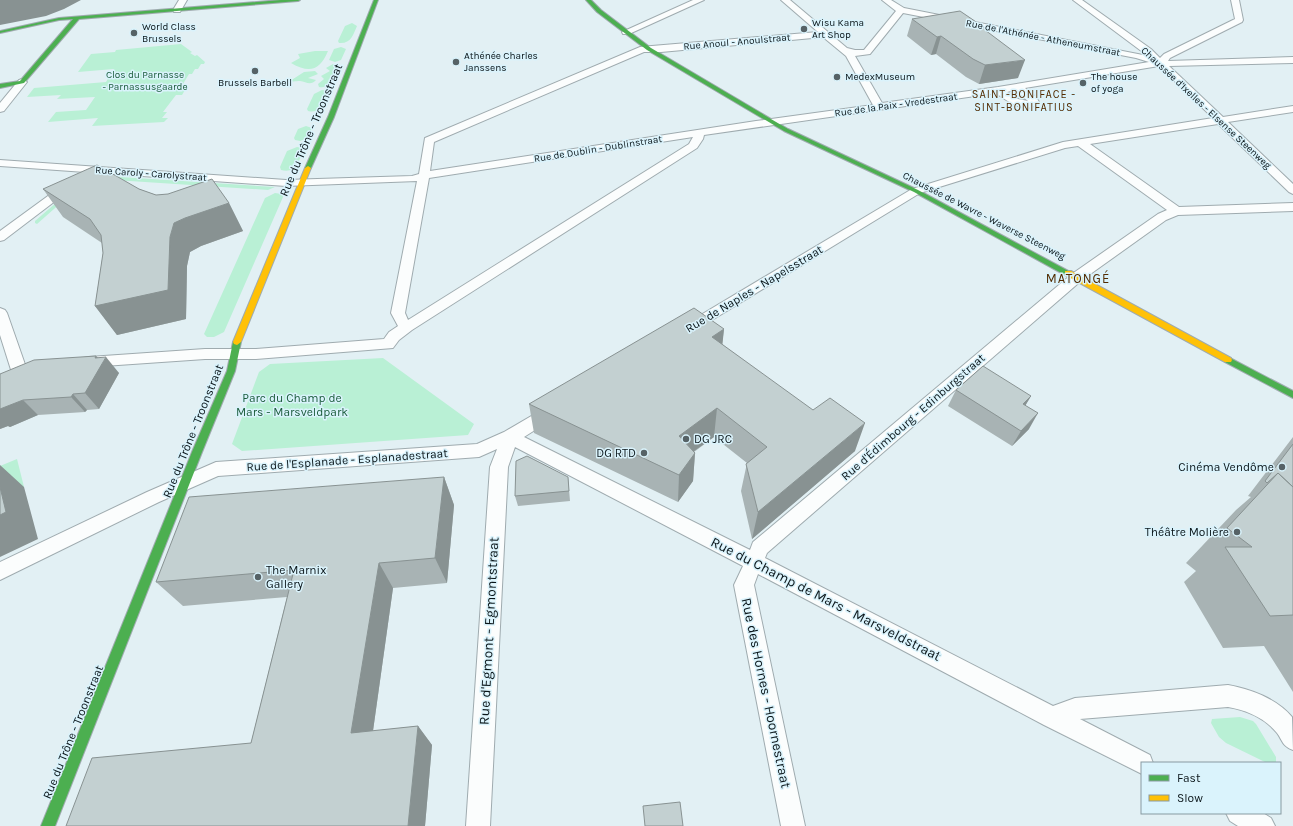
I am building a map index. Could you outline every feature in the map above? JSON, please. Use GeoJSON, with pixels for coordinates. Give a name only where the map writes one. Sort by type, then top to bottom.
{"type":"FeatureCollection","features":[{"type":"Feature","properties":{"kind":"street"},"geometry":{"type":"LineString","coordinates":[[177,10],[183,0]]}},
{"type":"Feature","properties":{"kind":"street"},"geometry":{"type":"LineString","coordinates":[[0,32],[55,20],[298,0]]}},
{"type":"Feature","properties":{"kind":"street","name":"Rue du Trône - Troonstraat"},"geometry":{"type":"LineString","coordinates":[[48,826],[185,482],[231,371],[240,331],[302,182],[331,117],[376,0]]}},
{"type":"Feature","properties":{"kind":"street","name":"Chaussée de Wavre - Waverse Steenweg"},"geometry":{"type":"LineString","coordinates":[[588,0],[598,11],[649,49],[773,122],[916,191],[1293,395]]}},
{"type":"Feature","properties":{"kind":"street"},"geometry":{"type":"LineString","coordinates":[[785,0],[850,55],[880,107]]}},
{"type":"Feature","properties":{"kind":"street"},"geometry":{"type":"LineString","coordinates":[[844,50],[855,53],[867,52],[901,10],[886,0]]}},
{"type":"Feature","properties":{"kind":"street","name":"Chaussée d'Ixelles - Elsense Steenweg"},"geometry":{"type":"LineString","coordinates":[[1077,0],[1148,51],[1293,190]]}},
{"type":"Feature","properties":{"kind":"street"},"geometry":{"type":"LineString","coordinates":[[1161,63],[1166,56],[1186,48],[1239,20],[1235,0]]}},
{"type":"Feature","properties":{"kind":"street"},"geometry":{"type":"LineString","coordinates":[[626,32],[697,1]]}},
{"type":"Feature","properties":{"kind":"street","name":"Rue de l'Athénée - Atheneumstraat"},"geometry":{"type":"LineString","coordinates":[[901,10],[1150,59],[1161,63]]}},
{"type":"Feature","properties":{"kind":"street"},"geometry":{"type":"LineString","coordinates":[[0,109],[78,18]]}},
{"type":"Feature","properties":{"kind":"street","name":"Rue Anoul - Anoulstraat"},"geometry":{"type":"LineString","coordinates":[[424,176],[429,140],[636,51],[824,34]]}},
{"type":"Feature","properties":{"kind":"street"},"geometry":{"type":"LineString","coordinates":[[1186,48],[1185,52],[1192,58],[1216,62]]}},
{"type":"Feature","properties":{"kind":"street"},"geometry":{"type":"LineString","coordinates":[[1161,63],[1293,60]]}},
{"type":"Feature","properties":{"kind":"street","name":"Rue de la Paix - Vredestraat"},"geometry":{"type":"LineString","coordinates":[[773,122],[998,90],[1161,63]]}},
{"type":"Feature","properties":{"kind":"street"},"geometry":{"type":"LineString","coordinates":[[0,86],[22,82]]}},
{"type":"Feature","properties":{"kind":"street"},"geometry":{"type":"LineString","coordinates":[[998,90],[1019,103],[1032,104],[1034,101],[1017,87]]}},
{"type":"Feature","properties":{"kind":"street","name":"Rue de Naples - Napelsstraat"},"geometry":{"type":"LineString","coordinates":[[680,333],[916,191],[1063,145],[1293,109]]}},
{"type":"Feature","properties":{"kind":"street","name":"Rue de Dublin - Dublinstraat"},"geometry":{"type":"LineString","coordinates":[[302,182],[412,179],[773,122]]}},
{"type":"Feature","properties":{"kind":"street"},"geometry":{"type":"LineString","coordinates":[[75,363],[256,354],[388,344],[394,336],[407,327],[693,146],[699,134]]}},
{"type":"Feature","properties":{"kind":"street"},"geometry":{"type":"LineString","coordinates":[[1080,142],[1176,211],[1293,207]]}},
{"type":"Feature","properties":{"kind":"street","name":"Rue Caroly - Carolystraat"},"geometry":{"type":"LineString","coordinates":[[0,163],[286,183],[302,182]]}},
{"type":"Feature","properties":{"kind":"street"},"geometry":{"type":"LineString","coordinates":[[0,237],[88,170]]}},
{"type":"Feature","properties":{"kind":"street"},"geometry":{"type":"LineString","coordinates":[[407,327],[402,322],[398,313],[424,176]]}},
{"type":"Feature","properties":{"kind":"street","name":"Rue d'Édimbourg - Edinburgstraat"},"geometry":{"type":"LineString","coordinates":[[754,562],[760,548],[1077,277],[1162,217],[1176,211]]}},
{"type":"Feature","properties":{"kind":"street"},"geometry":{"type":"LineString","coordinates":[[0,313],[20,373]]}},
{"type":"Feature","properties":{"kind":"street"},"geometry":{"type":"LineString","coordinates":[[510,437],[564,403]]}},
{"type":"Feature","properties":{"kind":"street","name":"Rue du Champ de Mars - Marsveldstraat"},"geometry":{"type":"LineString","coordinates":[[510,437],[1141,762]]}},
{"type":"Feature","properties":{"kind":"street","name":"Rue de l'Esplanade - Esplanadestraat"},"geometry":{"type":"LineString","coordinates":[[0,572],[147,499],[216,469],[479,450],[510,437]]}},
{"type":"Feature","properties":{"kind":"street","name":"Rue d'Egmont - Egmontstraat"},"geometry":{"type":"LineString","coordinates":[[478,826],[499,467],[510,437]]}},
{"type":"Feature","properties":{"kind":"street","name":"Rue des Hornes - Hoornestraat"},"geometry":{"type":"LineString","coordinates":[[754,562],[744,585],[793,826]]}},
{"type":"Feature","properties":{"kind":"street"},"geometry":{"type":"LineString","coordinates":[[1052,716],[1075,709],[1228,696],[1239,697],[1265,710],[1282,722],[1293,739]]}},
{"type":"Feature","properties":{"kind":"street"},"geometry":{"type":"LineString","coordinates":[[1240,814],[1263,826]]}},
{"type":"Feature","properties":{"kind":"green space"},"geometry":{"type":"Polygon","coordinates":[[[352,23],[357,26],[351,38],[346,42],[339,43],[338,41],[345,26],[352,23]]]}},
{"type":"Feature","properties":{"kind":"green space","name":"Clos du Parnasse - Parnassusgaarde"},"geometry":{"type":"Polygon","coordinates":[[[181,44],[192,52],[190,53],[195,56],[197,55],[205,62],[204,64],[201,64],[198,69],[195,69],[192,74],[189,74],[180,89],[185,90],[182,95],[176,95],[163,112],[167,112],[162,118],[168,118],[164,122],[92,126],[98,118],[48,122],[56,112],[86,110],[95,97],[57,99],[61,95],[27,97],[34,88],[106,82],[114,69],[78,72],[91,54],[115,52],[116,50],[181,44]]]}},
{"type":"Feature","properties":{"kind":"green space"},"geometry":{"type":"Polygon","coordinates":[[[341,47],[346,49],[341,60],[335,62],[329,60],[334,49],[341,47]]]}},
{"type":"Feature","properties":{"kind":"green space"},"geometry":{"type":"Polygon","coordinates":[[[315,51],[328,51],[322,62],[314,68],[304,68],[291,63],[300,58],[298,54],[315,51]]]}},
{"type":"Feature","properties":{"kind":"green space"},"geometry":{"type":"Polygon","coordinates":[[[333,64],[338,65],[339,67],[332,82],[327,86],[319,87],[318,84],[324,79],[321,76],[330,71],[326,68],[333,64]]]}},
{"type":"Feature","properties":{"kind":"green space"},"geometry":{"type":"Polygon","coordinates":[[[315,71],[318,74],[308,78],[316,80],[312,83],[290,81],[304,72],[315,71]]]}},
{"type":"Feature","properties":{"kind":"green space"},"geometry":{"type":"Polygon","coordinates":[[[322,90],[327,91],[328,93],[321,107],[316,111],[308,111],[307,109],[314,94],[322,90]]]}},
{"type":"Feature","properties":{"kind":"green space"},"geometry":{"type":"Polygon","coordinates":[[[306,126],[312,128],[308,138],[300,141],[295,140],[294,138],[298,129],[306,126]]]}},
{"type":"Feature","properties":{"kind":"green space"},"geometry":{"type":"Polygon","coordinates":[[[297,147],[302,148],[303,151],[296,166],[290,170],[281,170],[280,167],[287,151],[297,147]]]}},
{"type":"Feature","properties":{"kind":"green space"},"geometry":{"type":"Polygon","coordinates":[[[105,176],[275,187],[268,190],[99,179],[80,186],[37,224],[35,223],[35,221],[79,183],[105,176]]]}},
{"type":"Feature","properties":{"kind":"green space"},"geometry":{"type":"Polygon","coordinates":[[[275,193],[282,194],[283,197],[224,332],[214,337],[207,337],[204,334],[265,198],[275,193]]]}},
{"type":"Feature","properties":{"kind":"green space","name":"Parc du Champ de Mars - Marsveldpark"},"geometry":{"type":"Polygon","coordinates":[[[383,358],[474,424],[468,435],[242,451],[232,444],[259,372],[270,364],[383,358]]]}},
{"type":"Feature","properties":{"kind":"green space"},"geometry":{"type":"Polygon","coordinates":[[[17,459],[24,487],[13,492],[0,466],[17,459]]]}},
{"type":"Feature","properties":{"kind":"green space"},"geometry":{"type":"Polygon","coordinates":[[[1240,717],[1253,721],[1276,757],[1276,762],[1265,762],[1226,743],[1219,737],[1211,723],[1212,719],[1240,717]]]}},
{"type":"Feature","properties":{"kind":"building"},"geometry":{"type":"Polygon","coordinates":[[[960,11],[988,30],[985,30],[1025,60],[985,65],[973,59],[941,36],[937,37],[912,19],[960,11]]]}},
{"type":"Feature","properties":{"kind":"building"},"geometry":{"type":"Polygon","coordinates":[[[97,165],[139,189],[156,195],[168,194],[212,179],[229,203],[174,223],[170,237],[168,290],[95,306],[103,253],[101,235],[90,219],[43,189],[97,165]]]}},
{"type":"Feature","properties":{"kind":"building"},"geometry":{"type":"Polygon","coordinates":[[[694,308],[724,329],[712,337],[813,410],[830,398],[865,423],[758,512],[746,464],[767,447],[717,408],[679,436],[695,453],[679,475],[529,404],[694,308]]]}},
{"type":"Feature","properties":{"kind":"building"},"geometry":{"type":"Polygon","coordinates":[[[96,356],[95,358],[106,357],[85,393],[73,394],[71,397],[23,400],[0,409],[0,374],[34,360],[96,356]]]}},
{"type":"Feature","properties":{"kind":"building"},"geometry":{"type":"Polygon","coordinates":[[[983,366],[1031,396],[1023,404],[1038,413],[1021,431],[956,390],[983,366]]]}},
{"type":"Feature","properties":{"kind":"building"},"geometry":{"type":"Polygon","coordinates":[[[1293,444],[1293,487],[1278,473],[1267,483],[1265,481],[1293,444]]]}},
{"type":"Feature","properties":{"kind":"building"},"geometry":{"type":"Polygon","coordinates":[[[527,456],[568,477],[569,491],[515,496],[516,461],[527,456]]]}},
{"type":"Feature","properties":{"kind":"building"},"geometry":{"type":"Polygon","coordinates":[[[1278,473],[1293,487],[1293,615],[1270,616],[1225,547],[1252,547],[1227,528],[1278,473]]]}},
{"type":"Feature","properties":{"kind":"building"},"geometry":{"type":"Polygon","coordinates":[[[444,477],[435,558],[379,563],[351,733],[418,726],[408,826],[66,826],[92,758],[251,743],[294,570],[156,582],[189,497],[444,477]]]}},
{"type":"Feature","properties":{"kind":"building"},"geometry":{"type":"Polygon","coordinates":[[[0,487],[6,512],[0,515],[0,487]]]}},
{"type":"Feature","properties":{"kind":"building"},"geometry":{"type":"Polygon","coordinates":[[[680,802],[683,826],[645,826],[643,806],[680,802]]]}},
{"type":"Feature","properties":{"kind":"traffic: fast"},"geometry":{"type":"LineString","coordinates":[[0,32],[59,19],[298,0]]}},
{"type":"Feature","properties":{"kind":"traffic: fast"},"geometry":{"type":"LineString","coordinates":[[308,168],[331,117],[376,0]]}},
{"type":"Feature","properties":{"kind":"traffic: fast"},"geometry":{"type":"LineString","coordinates":[[588,0],[599,11],[649,49],[786,130],[916,191],[1068,273]]}},
{"type":"Feature","properties":{"kind":"traffic: fast"},"geometry":{"type":"LineString","coordinates":[[0,86],[22,82],[77,18]]}},
{"type":"Feature","properties":{"kind":"traffic: fast"},"geometry":{"type":"LineString","coordinates":[[48,826],[197,452],[231,371],[237,342]]}},
{"type":"Feature","properties":{"kind":"traffic: fast"},"geometry":{"type":"LineString","coordinates":[[1228,360],[1293,395]]}},
{"type":"Feature","properties":{"kind":"traffic: slow"},"geometry":{"type":"LineString","coordinates":[[237,342],[308,168]]}},
{"type":"Feature","properties":{"kind":"traffic: slow"},"geometry":{"type":"LineString","coordinates":[[1068,273],[1228,360]]}},
{"type":"Feature","properties":{"kind":"place","name":"Wisu Kama Art Shop"},"geometry":{"type":"Point","coordinates":[804,29]}},
{"type":"Feature","properties":{"kind":"place","name":"World Class Brussels"},"geometry":{"type":"Point","coordinates":[134,33]}},
{"type":"Feature","properties":{"kind":"place","name":"Athénée Charles Janssens"},"geometry":{"type":"Point","coordinates":[456,62]}},
{"type":"Feature","properties":{"kind":"place","name":"Brussels Barbell"},"geometry":{"type":"Point","coordinates":[255,71]}},
{"type":"Feature","properties":{"kind":"place","name":"MedexMuseum"},"geometry":{"type":"Point","coordinates":[837,77]}},
{"type":"Feature","properties":{"kind":"place","name":"The house of yoga"},"geometry":{"type":"Point","coordinates":[1083,83]}},
{"type":"Feature","properties":{"kind":"place","name":"DG JRC"},"geometry":{"type":"Point","coordinates":[686,439]}},
{"type":"Feature","properties":{"kind":"place","name":"DG RTD"},"geometry":{"type":"Point","coordinates":[644,453]}},
{"type":"Feature","properties":{"kind":"place","name":"Cinéma Vendôme"},"geometry":{"type":"Point","coordinates":[1282,467]}},
{"type":"Feature","properties":{"kind":"place","name":"Théâtre Molière"},"geometry":{"type":"Point","coordinates":[1237,532]}},
{"type":"Feature","properties":{"kind":"place","name":"The Marnix Gallery"},"geometry":{"type":"Point","coordinates":[258,577]}},
{"type":"Feature","properties":{"kind":"district","name":"SAINT-BONIFACE - SINT-BONIFATIUS"},"geometry":{"type":"Point","coordinates":[1024,100]}},
{"type":"Feature","properties":{"kind":"district","name":"MATONGÉ"},"geometry":{"type":"Point","coordinates":[1078,278]}}]}
